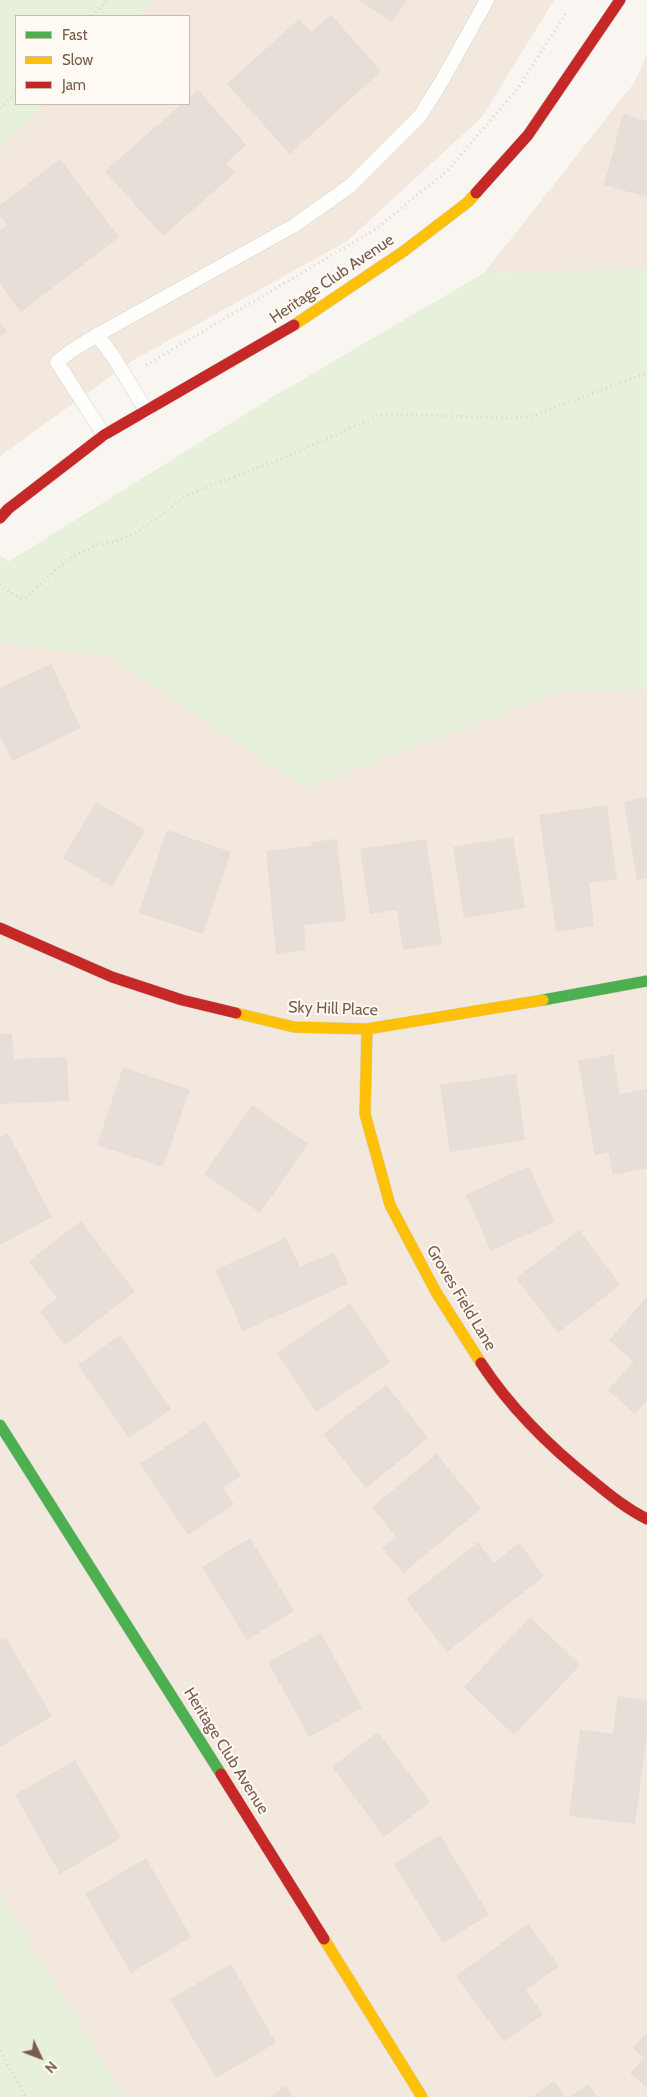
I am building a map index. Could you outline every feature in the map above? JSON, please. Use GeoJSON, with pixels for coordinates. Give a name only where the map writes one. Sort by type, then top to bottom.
{"type":"FeatureCollection","features":[{"type":"Feature","properties":{"kind":"street","name":"Heritage Club Avenue"},"geometry":{"type":"LineString","coordinates":[[0,518],[8,509],[104,436],[308,317],[404,251],[468,202],[528,134],[620,0]]}},
{"type":"Feature","properties":{"kind":"street","name":"Sky Hill Place"},"geometry":{"type":"LineString","coordinates":[[0,928],[112,976],[182,1000],[294,1027],[366,1029],[453,1016],[647,981]]}},
{"type":"Feature","properties":{"kind":"street","name":"Groves Field Lane"},"geometry":{"type":"LineString","coordinates":[[366,1029],[365,1114],[390,1205],[436,1292],[498,1389],[560,1455],[629,1510],[647,1519]]}},
{"type":"Feature","properties":{"kind":"street","name":"Heritage Club Avenue"},"geometry":{"type":"LineString","coordinates":[[0,1425],[422,2097]]}},
{"type":"Feature","properties":{"kind":"lane"},"geometry":{"type":"LineString","coordinates":[[104,436],[58,362],[71,351],[97,335],[295,225],[350,186],[420,116],[487,0]]}},
{"type":"Feature","properties":{"kind":"lane"},"geometry":{"type":"LineString","coordinates":[[97,335],[113,356],[147,412]]}},
{"type":"Feature","properties":{"kind":"path"},"geometry":{"type":"LineString","coordinates":[[93,15],[108,0]]}},
{"type":"Feature","properties":{"kind":"path"},"geometry":{"type":"LineString","coordinates":[[146,366],[376,229],[448,170],[519,87],[567,11]]}},
{"type":"Feature","properties":{"kind":"path"},"geometry":{"type":"LineString","coordinates":[[0,108],[15,94]]}},
{"type":"Feature","properties":{"kind":"path"},"geometry":{"type":"LineString","coordinates":[[0,584],[19,598],[26,598],[68,559],[94,546],[116,541],[137,532],[189,494],[281,460],[377,416],[386,414],[529,417],[647,373]]}},
{"type":"Feature","properties":{"kind":"path"},"geometry":{"type":"LineString","coordinates":[[0,2051],[26,2097]]}},
{"type":"Feature","properties":{"kind":"shaded area"},"geometry":{"type":"Polygon","coordinates":[[[153,0],[554,0],[482,117],[347,241],[135,359],[0,456],[0,148],[45,105],[190,105],[190,15],[138,15],[153,0]]]}},
{"type":"Feature","properties":{"kind":"shaded area"},"geometry":{"type":"Polygon","coordinates":[[[647,55],[647,268],[484,273],[634,83],[647,55]]]}},
{"type":"Feature","properties":{"kind":"shaded area"},"geometry":{"type":"Polygon","coordinates":[[[0,643],[108,656],[305,788],[561,692],[647,689],[647,2097],[124,2097],[0,1894],[0,643]]]}},
{"type":"Feature","properties":{"kind":"green space"},"geometry":{"type":"Polygon","coordinates":[[[0,0],[153,0],[138,15],[15,15],[15,105],[45,105],[0,148],[0,0]]]}},
{"type":"Feature","properties":{"kind":"green space"},"geometry":{"type":"Polygon","coordinates":[[[647,268],[647,689],[561,692],[305,788],[108,656],[0,643],[0,555],[8,562],[271,398],[484,273],[647,268]]]}},
{"type":"Feature","properties":{"kind":"green space"},"geometry":{"type":"Polygon","coordinates":[[[0,1894],[124,2097],[0,2097],[0,1894]]]}},
{"type":"Feature","properties":{"kind":"building"},"geometry":{"type":"Polygon","coordinates":[[[359,0],[407,0],[392,22],[359,0]]]}},
{"type":"Feature","properties":{"kind":"building"},"geometry":{"type":"Polygon","coordinates":[[[331,15],[381,71],[290,154],[227,84],[299,19],[311,32],[331,15]]]}},
{"type":"Feature","properties":{"kind":"building"},"geometry":{"type":"Polygon","coordinates":[[[198,90],[246,145],[226,163],[235,173],[163,236],[105,171],[181,105],[190,105],[190,97],[198,90]]]}},
{"type":"Feature","properties":{"kind":"building"},"geometry":{"type":"Polygon","coordinates":[[[623,114],[647,121],[647,197],[604,185],[623,114]]]}},
{"type":"Feature","properties":{"kind":"building"},"geometry":{"type":"Polygon","coordinates":[[[60,159],[119,237],[21,312],[0,284],[0,230],[7,225],[0,216],[0,205],[60,159]]]}},
{"type":"Feature","properties":{"kind":"building"},"geometry":{"type":"Polygon","coordinates":[[[0,323],[7,331],[0,337],[0,323]]]}},
{"type":"Feature","properties":{"kind":"building"},"geometry":{"type":"Polygon","coordinates":[[[51,664],[81,728],[12,761],[0,735],[0,688],[51,664]]]}},
{"type":"Feature","properties":{"kind":"building"},"geometry":{"type":"Polygon","coordinates":[[[647,797],[647,878],[637,880],[624,802],[647,797]]]}},
{"type":"Feature","properties":{"kind":"building"},"geometry":{"type":"Polygon","coordinates":[[[96,802],[145,830],[112,887],[63,858],[96,802]]]}},
{"type":"Feature","properties":{"kind":"building"},"geometry":{"type":"Polygon","coordinates":[[[607,805],[617,879],[589,883],[594,926],[556,932],[539,815],[607,805]]]}},
{"type":"Feature","properties":{"kind":"building"},"geometry":{"type":"Polygon","coordinates":[[[167,830],[231,852],[203,934],[139,913],[167,830]]]}},
{"type":"Feature","properties":{"kind":"building"},"geometry":{"type":"Polygon","coordinates":[[[513,837],[525,908],[464,918],[453,847],[513,837]]]}},
{"type":"Feature","properties":{"kind":"building"},"geometry":{"type":"Polygon","coordinates":[[[337,839],[346,921],[304,925],[306,950],[276,954],[266,851],[312,846],[311,842],[337,839]]]}},
{"type":"Feature","properties":{"kind":"building"},"geometry":{"type":"Polygon","coordinates":[[[426,839],[442,944],[403,950],[397,910],[370,914],[360,849],[426,839]]]}},
{"type":"Feature","properties":{"kind":"building"},"geometry":{"type":"Polygon","coordinates":[[[12,1033],[14,1059],[67,1057],[69,1101],[0,1104],[0,1034],[12,1033]]]}},
{"type":"Feature","properties":{"kind":"building"},"geometry":{"type":"Polygon","coordinates":[[[613,1054],[620,1094],[647,1089],[647,1168],[613,1175],[608,1152],[595,1155],[578,1061],[613,1054]]]}},
{"type":"Feature","properties":{"kind":"building"},"geometry":{"type":"Polygon","coordinates":[[[123,1067],[190,1090],[163,1167],[97,1145],[123,1067]]]}},
{"type":"Feature","properties":{"kind":"building"},"geometry":{"type":"Polygon","coordinates":[[[516,1074],[525,1140],[450,1152],[440,1085],[516,1074]]]}},
{"type":"Feature","properties":{"kind":"building"},"geometry":{"type":"Polygon","coordinates":[[[252,1105],[308,1144],[260,1213],[204,1174],[252,1105]]]}},
{"type":"Feature","properties":{"kind":"building"},"geometry":{"type":"Polygon","coordinates":[[[8,1133],[52,1217],[0,1245],[0,1137],[8,1133]]]}},
{"type":"Feature","properties":{"kind":"building"},"geometry":{"type":"Polygon","coordinates":[[[529,1166],[554,1222],[491,1251],[466,1195],[529,1166]]]}},
{"type":"Feature","properties":{"kind":"building"},"geometry":{"type":"Polygon","coordinates":[[[81,1221],[135,1292],[65,1345],[40,1312],[57,1298],[29,1261],[81,1221]]]}},
{"type":"Feature","properties":{"kind":"building"},"geometry":{"type":"Polygon","coordinates":[[[579,1230],[620,1285],[558,1333],[516,1278],[579,1230]]]}},
{"type":"Feature","properties":{"kind":"building"},"geometry":{"type":"Polygon","coordinates":[[[286,1238],[300,1267],[334,1252],[348,1284],[243,1331],[215,1270],[286,1238]]]}},
{"type":"Feature","properties":{"kind":"building"},"geometry":{"type":"Polygon","coordinates":[[[647,1297],[647,1401],[635,1414],[608,1390],[634,1362],[609,1340],[647,1297]]]}},
{"type":"Feature","properties":{"kind":"building"},"geometry":{"type":"Polygon","coordinates":[[[350,1303],[390,1362],[316,1412],[277,1353],[350,1303]]]}},
{"type":"Feature","properties":{"kind":"building"},"geometry":{"type":"Polygon","coordinates":[[[120,1335],[171,1409],[129,1438],[78,1365],[120,1335]]]}},
{"type":"Feature","properties":{"kind":"building"},"geometry":{"type":"Polygon","coordinates":[[[386,1385],[428,1438],[366,1488],[323,1434],[386,1385]]]}},
{"type":"Feature","properties":{"kind":"building"},"geometry":{"type":"Polygon","coordinates":[[[205,1421],[241,1476],[223,1488],[234,1504],[188,1535],[140,1464],[205,1421]]]}},
{"type":"Feature","properties":{"kind":"building"},"geometry":{"type":"Polygon","coordinates":[[[437,1454],[481,1509],[403,1573],[382,1548],[396,1537],[372,1507],[437,1454]]]}},
{"type":"Feature","properties":{"kind":"building"},"geometry":{"type":"Polygon","coordinates":[[[250,1538],[294,1611],[247,1640],[202,1567],[250,1538]]]}},
{"type":"Feature","properties":{"kind":"building"},"geometry":{"type":"Polygon","coordinates":[[[478,1542],[494,1563],[519,1543],[544,1576],[447,1652],[406,1599],[478,1542]]]}},
{"type":"Feature","properties":{"kind":"building"},"geometry":{"type":"Polygon","coordinates":[[[530,1617],[580,1665],[514,1735],[464,1687],[530,1617]]]}},
{"type":"Feature","properties":{"kind":"building"},"geometry":{"type":"Polygon","coordinates":[[[321,1633],[362,1708],[309,1737],[268,1662],[321,1633]]]}},
{"type":"Feature","properties":{"kind":"building"},"geometry":{"type":"Polygon","coordinates":[[[6,1638],[52,1716],[0,1747],[0,1641],[6,1638]]]}},
{"type":"Feature","properties":{"kind":"building"},"geometry":{"type":"Polygon","coordinates":[[[618,1696],[647,1700],[647,1732],[635,1824],[569,1816],[580,1729],[613,1734],[618,1696]]]}},
{"type":"Feature","properties":{"kind":"building"},"geometry":{"type":"Polygon","coordinates":[[[378,1732],[430,1802],[384,1837],[332,1767],[378,1732]]]}},
{"type":"Feature","properties":{"kind":"building"},"geometry":{"type":"Polygon","coordinates":[[[75,1760],[121,1838],[60,1874],[15,1795],[75,1760]]]}},
{"type":"Feature","properties":{"kind":"building"},"geometry":{"type":"Polygon","coordinates":[[[440,1835],[489,1915],[443,1943],[394,1864],[440,1835]]]}},
{"type":"Feature","properties":{"kind":"building"},"geometry":{"type":"Polygon","coordinates":[[[146,1858],[191,1937],[131,1973],[85,1894],[146,1858]]]}},
{"type":"Feature","properties":{"kind":"building"},"geometry":{"type":"Polygon","coordinates":[[[528,1924],[559,1966],[526,1990],[543,2014],[504,2042],[456,1976],[528,1924]]]}},
{"type":"Feature","properties":{"kind":"building"},"geometry":{"type":"Polygon","coordinates":[[[231,1964],[276,2043],[216,2078],[170,1999],[231,1964]]]}},
{"type":"Feature","properties":{"kind":"building"},"geometry":{"type":"Polygon","coordinates":[[[647,2032],[647,2088],[630,2073],[644,2058],[633,2048],[647,2032]]]}},
{"type":"Feature","properties":{"kind":"building"},"geometry":{"type":"Polygon","coordinates":[[[554,2081],[565,2097],[532,2097],[554,2081]]]}},
{"type":"Feature","properties":{"kind":"building"},"geometry":{"type":"Polygon","coordinates":[[[588,2084],[598,2097],[570,2097],[588,2084]]]}},
{"type":"Feature","properties":{"kind":"building"},"geometry":{"type":"Polygon","coordinates":[[[286,2086],[293,2097],[270,2097],[286,2086]]]}},
{"type":"Feature","properties":{"kind":"traffic: fast"},"geometry":{"type":"LineString","coordinates":[[543,1000],[647,981]]}},
{"type":"Feature","properties":{"kind":"traffic: fast"},"geometry":{"type":"LineString","coordinates":[[0,1425],[221,1774]]}},
{"type":"Feature","properties":{"kind":"traffic: slow"},"geometry":{"type":"LineString","coordinates":[[294,325],[404,251],[468,202],[476,193]]}},
{"type":"Feature","properties":{"kind":"traffic: slow"},"geometry":{"type":"LineString","coordinates":[[236,1013],[294,1027],[367,1029],[543,1000]]}},
{"type":"Feature","properties":{"kind":"traffic: slow"},"geometry":{"type":"LineString","coordinates":[[367,1029],[365,1114],[390,1205],[436,1292],[481,1363]]}},
{"type":"Feature","properties":{"kind":"traffic: slow"},"geometry":{"type":"LineString","coordinates":[[324,1939],[422,2097]]}},
{"type":"Feature","properties":{"kind":"traffic: jam"},"geometry":{"type":"LineString","coordinates":[[476,193],[528,135],[620,0]]}},
{"type":"Feature","properties":{"kind":"traffic: jam"},"geometry":{"type":"LineString","coordinates":[[0,518],[8,509],[104,435],[294,325]]}},
{"type":"Feature","properties":{"kind":"traffic: jam"},"geometry":{"type":"LineString","coordinates":[[0,928],[112,977],[182,1000],[236,1013]]}},
{"type":"Feature","properties":{"kind":"traffic: jam"},"geometry":{"type":"LineString","coordinates":[[481,1363],[505,1396],[547,1442],[613,1497],[647,1519]]}},
{"type":"Feature","properties":{"kind":"traffic: jam"},"geometry":{"type":"LineString","coordinates":[[221,1774],[324,1939]]}}]}
